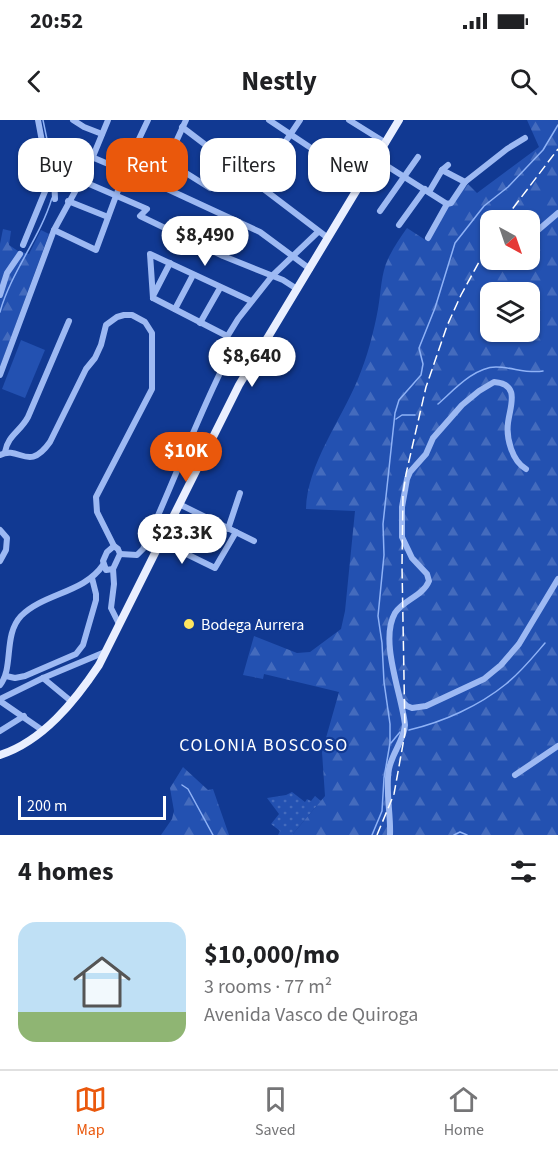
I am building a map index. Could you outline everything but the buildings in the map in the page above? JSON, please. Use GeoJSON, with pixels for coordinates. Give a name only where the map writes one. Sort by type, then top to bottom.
{"type":"FeatureCollection","features":[{"type":"Feature","properties":{"kind":"main road"},"geometry":{"type":"LineString","coordinates":[[389,138],[399,120]]}},
{"type":"Feature","properties":{"kind":"main road"},"geometry":{"type":"LineString","coordinates":[[0,754],[16,748],[42,730],[72,702],[87,683],[105,654],[239,385],[356,192]]}},
{"type":"Feature","properties":{"kind":"street"},"geometry":{"type":"LineString","coordinates":[[23,245],[46,189],[47,168],[38,120]]}},
{"type":"Feature","properties":{"kind":"street"},"geometry":{"type":"LineString","coordinates":[[73,120],[102,134]]}},
{"type":"Feature","properties":{"kind":"street"},"geometry":{"type":"LineString","coordinates":[[94,153],[108,120]]}},
{"type":"Feature","properties":{"kind":"street"},"geometry":{"type":"LineString","coordinates":[[140,138],[148,120]]}},
{"type":"Feature","properties":{"kind":"street"},"geometry":{"type":"LineString","coordinates":[[177,138],[186,120]]}},
{"type":"Feature","properties":{"kind":"street"},"geometry":{"type":"LineString","coordinates":[[269,120],[308,146]]}},
{"type":"Feature","properties":{"kind":"street"},"geometry":{"type":"LineString","coordinates":[[287,138],[300,120]]}},
{"type":"Feature","properties":{"kind":"street"},"geometry":{"type":"LineString","coordinates":[[349,120],[378,138]]}},
{"type":"Feature","properties":{"kind":"street"},"geometry":{"type":"LineString","coordinates":[[182,127],[200,141]]}},
{"type":"Feature","properties":{"kind":"street"},"geometry":{"type":"LineString","coordinates":[[428,238],[447,204],[451,203],[465,182],[525,138]]}},
{"type":"Feature","properties":{"kind":"street"},"geometry":{"type":"LineString","coordinates":[[380,211],[418,157]]}},
{"type":"Feature","properties":{"kind":"street"},"geometry":{"type":"LineString","coordinates":[[399,225],[448,165]]}},
{"type":"Feature","properties":{"kind":"street"},"geometry":{"type":"LineString","coordinates":[[390,168],[447,204]]}},
{"type":"Feature","properties":{"kind":"street"},"geometry":{"type":"LineString","coordinates":[[442,170],[465,182]]}},
{"type":"Feature","properties":{"kind":"street"},"geometry":{"type":"LineString","coordinates":[[94,186],[147,209],[140,216],[297,288]]}},
{"type":"Feature","properties":{"kind":"street"},"geometry":{"type":"LineString","coordinates":[[56,192],[56,199]]}},
{"type":"Feature","properties":{"kind":"street"},"geometry":{"type":"LineString","coordinates":[[0,375],[54,230],[73,192]]}},
{"type":"Feature","properties":{"kind":"street"},"geometry":{"type":"LineString","coordinates":[[54,230],[96,249],[117,192]]}},
{"type":"Feature","properties":{"kind":"street"},"geometry":{"type":"LineString","coordinates":[[174,192],[260,232],[310,269]]}},
{"type":"Feature","properties":{"kind":"street"},"geometry":{"type":"LineString","coordinates":[[267,192],[328,238]]}},
{"type":"Feature","properties":{"kind":"street"},"geometry":{"type":"LineString","coordinates":[[68,201],[108,217]]}},
{"type":"Feature","properties":{"kind":"street"},"geometry":{"type":"LineString","coordinates":[[540,228],[558,213]]}},
{"type":"Feature","properties":{"kind":"street"},"geometry":{"type":"LineString","coordinates":[[219,350],[251,301],[272,276],[318,232]]}},
{"type":"Feature","properties":{"kind":"street"},"geometry":{"type":"LineString","coordinates":[[0,295],[7,273],[20,254]]}},
{"type":"Feature","properties":{"kind":"street"},"geometry":{"type":"LineString","coordinates":[[153,298],[150,254],[251,301]]}},
{"type":"Feature","properties":{"kind":"street"},"geometry":{"type":"LineString","coordinates":[[153,298],[170,263]]}},
{"type":"Feature","properties":{"kind":"street"},"geometry":{"type":"LineString","coordinates":[[175,309],[193,275]]}},
{"type":"Feature","properties":{"kind":"street"},"geometry":{"type":"LineString","coordinates":[[200,323],[220,288]]}},
{"type":"Feature","properties":{"kind":"street"},"geometry":{"type":"LineString","coordinates":[[153,298],[227,336]]}},
{"type":"Feature","properties":{"kind":"street"},"geometry":{"type":"LineString","coordinates":[[69,321],[28,417],[23,426],[7,442],[2,454],[26,458],[43,452],[86,369],[95,358],[106,325],[117,316],[124,315],[132,315],[145,322],[152,333],[152,389],[96,497],[97,512],[120,554],[113,569],[111,608],[118,624]]}},
{"type":"Feature","properties":{"kind":"street"},"geometry":{"type":"LineString","coordinates":[[120,554],[137,555],[143,549],[222,369],[227,365],[236,365]]}},
{"type":"Feature","properties":{"kind":"street"},"geometry":{"type":"LineString","coordinates":[[390,835],[389,769],[405,728],[390,639],[392,621],[400,607],[424,588],[429,581],[427,573],[412,558],[401,533],[402,500],[408,476],[426,454],[433,438],[462,405],[479,390],[494,382],[503,384],[512,393],[507,436],[513,454],[526,469]]}},
{"type":"Feature","properties":{"kind":"street"},"geometry":{"type":"LineString","coordinates":[[228,529],[240,493]]}},
{"type":"Feature","properties":{"kind":"street"},"geometry":{"type":"LineString","coordinates":[[179,504],[254,541]]}},
{"type":"Feature","properties":{"kind":"street"},"geometry":{"type":"LineString","coordinates":[[0,530],[6,538],[6,549],[0,561]]}},
{"type":"Feature","properties":{"kind":"street"},"geometry":{"type":"LineString","coordinates":[[160,541],[215,568],[236,532]]}},
{"type":"Feature","properties":{"kind":"street"},"geometry":{"type":"LineString","coordinates":[[0,685],[6,676],[12,635],[21,616],[92,578],[103,565],[107,552],[114,546]]}},
{"type":"Feature","properties":{"kind":"street"},"geometry":{"type":"LineString","coordinates":[[103,565],[108,571],[113,569]]}},
{"type":"Feature","properties":{"kind":"street"},"geometry":{"type":"LineString","coordinates":[[6,676],[15,678],[25,676],[71,658],[80,650],[96,600],[92,578]]}},
{"type":"Feature","properties":{"kind":"street"},"geometry":{"type":"LineString","coordinates":[[400,698],[412,708],[426,706],[484,679],[501,665],[519,644],[558,579]]}},
{"type":"Feature","properties":{"kind":"street"},"geometry":{"type":"LineString","coordinates":[[42,730],[0,700],[43,678],[105,654]]}},
{"type":"Feature","properties":{"kind":"street"},"geometry":{"type":"LineString","coordinates":[[43,678],[72,702]]}},
{"type":"Feature","properties":{"kind":"street"},"geometry":{"type":"LineString","coordinates":[[0,731],[24,716]]}},
{"type":"Feature","properties":{"kind":"street"},"geometry":{"type":"LineString","coordinates":[[515,775],[558,746]]}},
{"type":"Feature","properties":{"kind":"green space"},"geometry":{"type":"Polygon","coordinates":[[[527,120],[558,120],[558,835],[292,835],[325,796],[322,752],[339,692],[264,674],[263,679],[243,675],[254,636],[297,653],[310,652],[341,629],[345,611],[355,511],[306,509],[312,476],[318,459],[358,379],[370,344],[386,265],[394,247],[407,228],[427,241],[447,208],[468,184],[477,193],[539,147],[527,120]]]}},
{"type":"Feature","properties":{"kind":"green space"},"geometry":{"type":"Polygon","coordinates":[[[3,229],[11,231],[9,245],[29,254],[41,230],[49,234],[0,367],[0,244],[3,229]]]}},
{"type":"Feature","properties":{"kind":"green space"},"geometry":{"type":"Polygon","coordinates":[[[21,340],[45,350],[25,398],[2,389],[21,340]]]}},
{"type":"Feature","properties":{"kind":"green space"},"geometry":{"type":"Polygon","coordinates":[[[183,767],[208,790],[213,789],[229,835],[161,835],[172,819],[174,811],[170,788],[183,767]]]}},
{"type":"Feature","properties":{"kind":"green space"},"geometry":{"type":"Polygon","coordinates":[[[292,792],[305,802],[307,799],[311,801],[315,796],[321,801],[292,835],[278,835],[280,831],[271,824],[279,814],[267,798],[292,792]]]}},
{"type":"Feature","properties":{"kind":"waterway"},"geometry":{"type":"LineString","coordinates":[[43,120],[47,138]]}},
{"type":"Feature","properties":{"kind":"waterway"},"geometry":{"type":"LineString","coordinates":[[372,835],[382,811],[384,778],[390,743],[378,616],[384,555],[383,524],[395,413],[399,400],[421,375],[423,364],[419,348],[435,308],[455,243],[484,206],[508,187],[543,150],[558,125]]}},
{"type":"Feature","properties":{"kind":"waterway"},"geometry":{"type":"LineString","coordinates":[[0,312],[11,283],[47,213],[52,198]]}},
{"type":"Feature","properties":{"kind":"waterway"},"geometry":{"type":"LineString","coordinates":[[438,404],[472,375],[488,368],[543,371]]}},
{"type":"Feature","properties":{"kind":"waterway"},"geometry":{"type":"LineString","coordinates":[[396,419],[402,415],[415,415]]}},
{"type":"Feature","properties":{"kind":"waterway"},"geometry":{"type":"LineString","coordinates":[[409,730],[448,718],[495,692],[527,664],[545,643]]}},
{"type":"Feature","properties":{"kind":"waterway"},"geometry":{"type":"LineString","coordinates":[[391,743],[400,732]]}},
{"type":"Feature","properties":{"kind":"waterway"},"geometry":{"type":"LineString","coordinates":[[182,785],[188,789],[213,835]]}},
{"type":"Feature","properties":{"kind":"waterway"},"geometry":{"type":"LineString","coordinates":[[454,835],[460,832],[467,835]]}},
{"type":"Feature","properties":{"kind":"railway"},"geometry":{"type":"LineString","coordinates":[[512,210],[558,149]]}},
{"type":"Feature","properties":{"kind":"railway"},"geometry":{"type":"LineString","coordinates":[[377,835],[394,794],[405,733],[402,566],[403,494],[406,474],[426,387],[447,326],[480,260]]}},
{"type":"Feature","properties":{"kind":"place","name":"Bodega Aurrera"},"geometry":{"type":"Point","coordinates":[189,624]}},
{"type":"Feature","properties":{"kind":"district","name":"COLONIA BOSCOSO"},"geometry":{"type":"Point","coordinates":[264,745]}}]}
